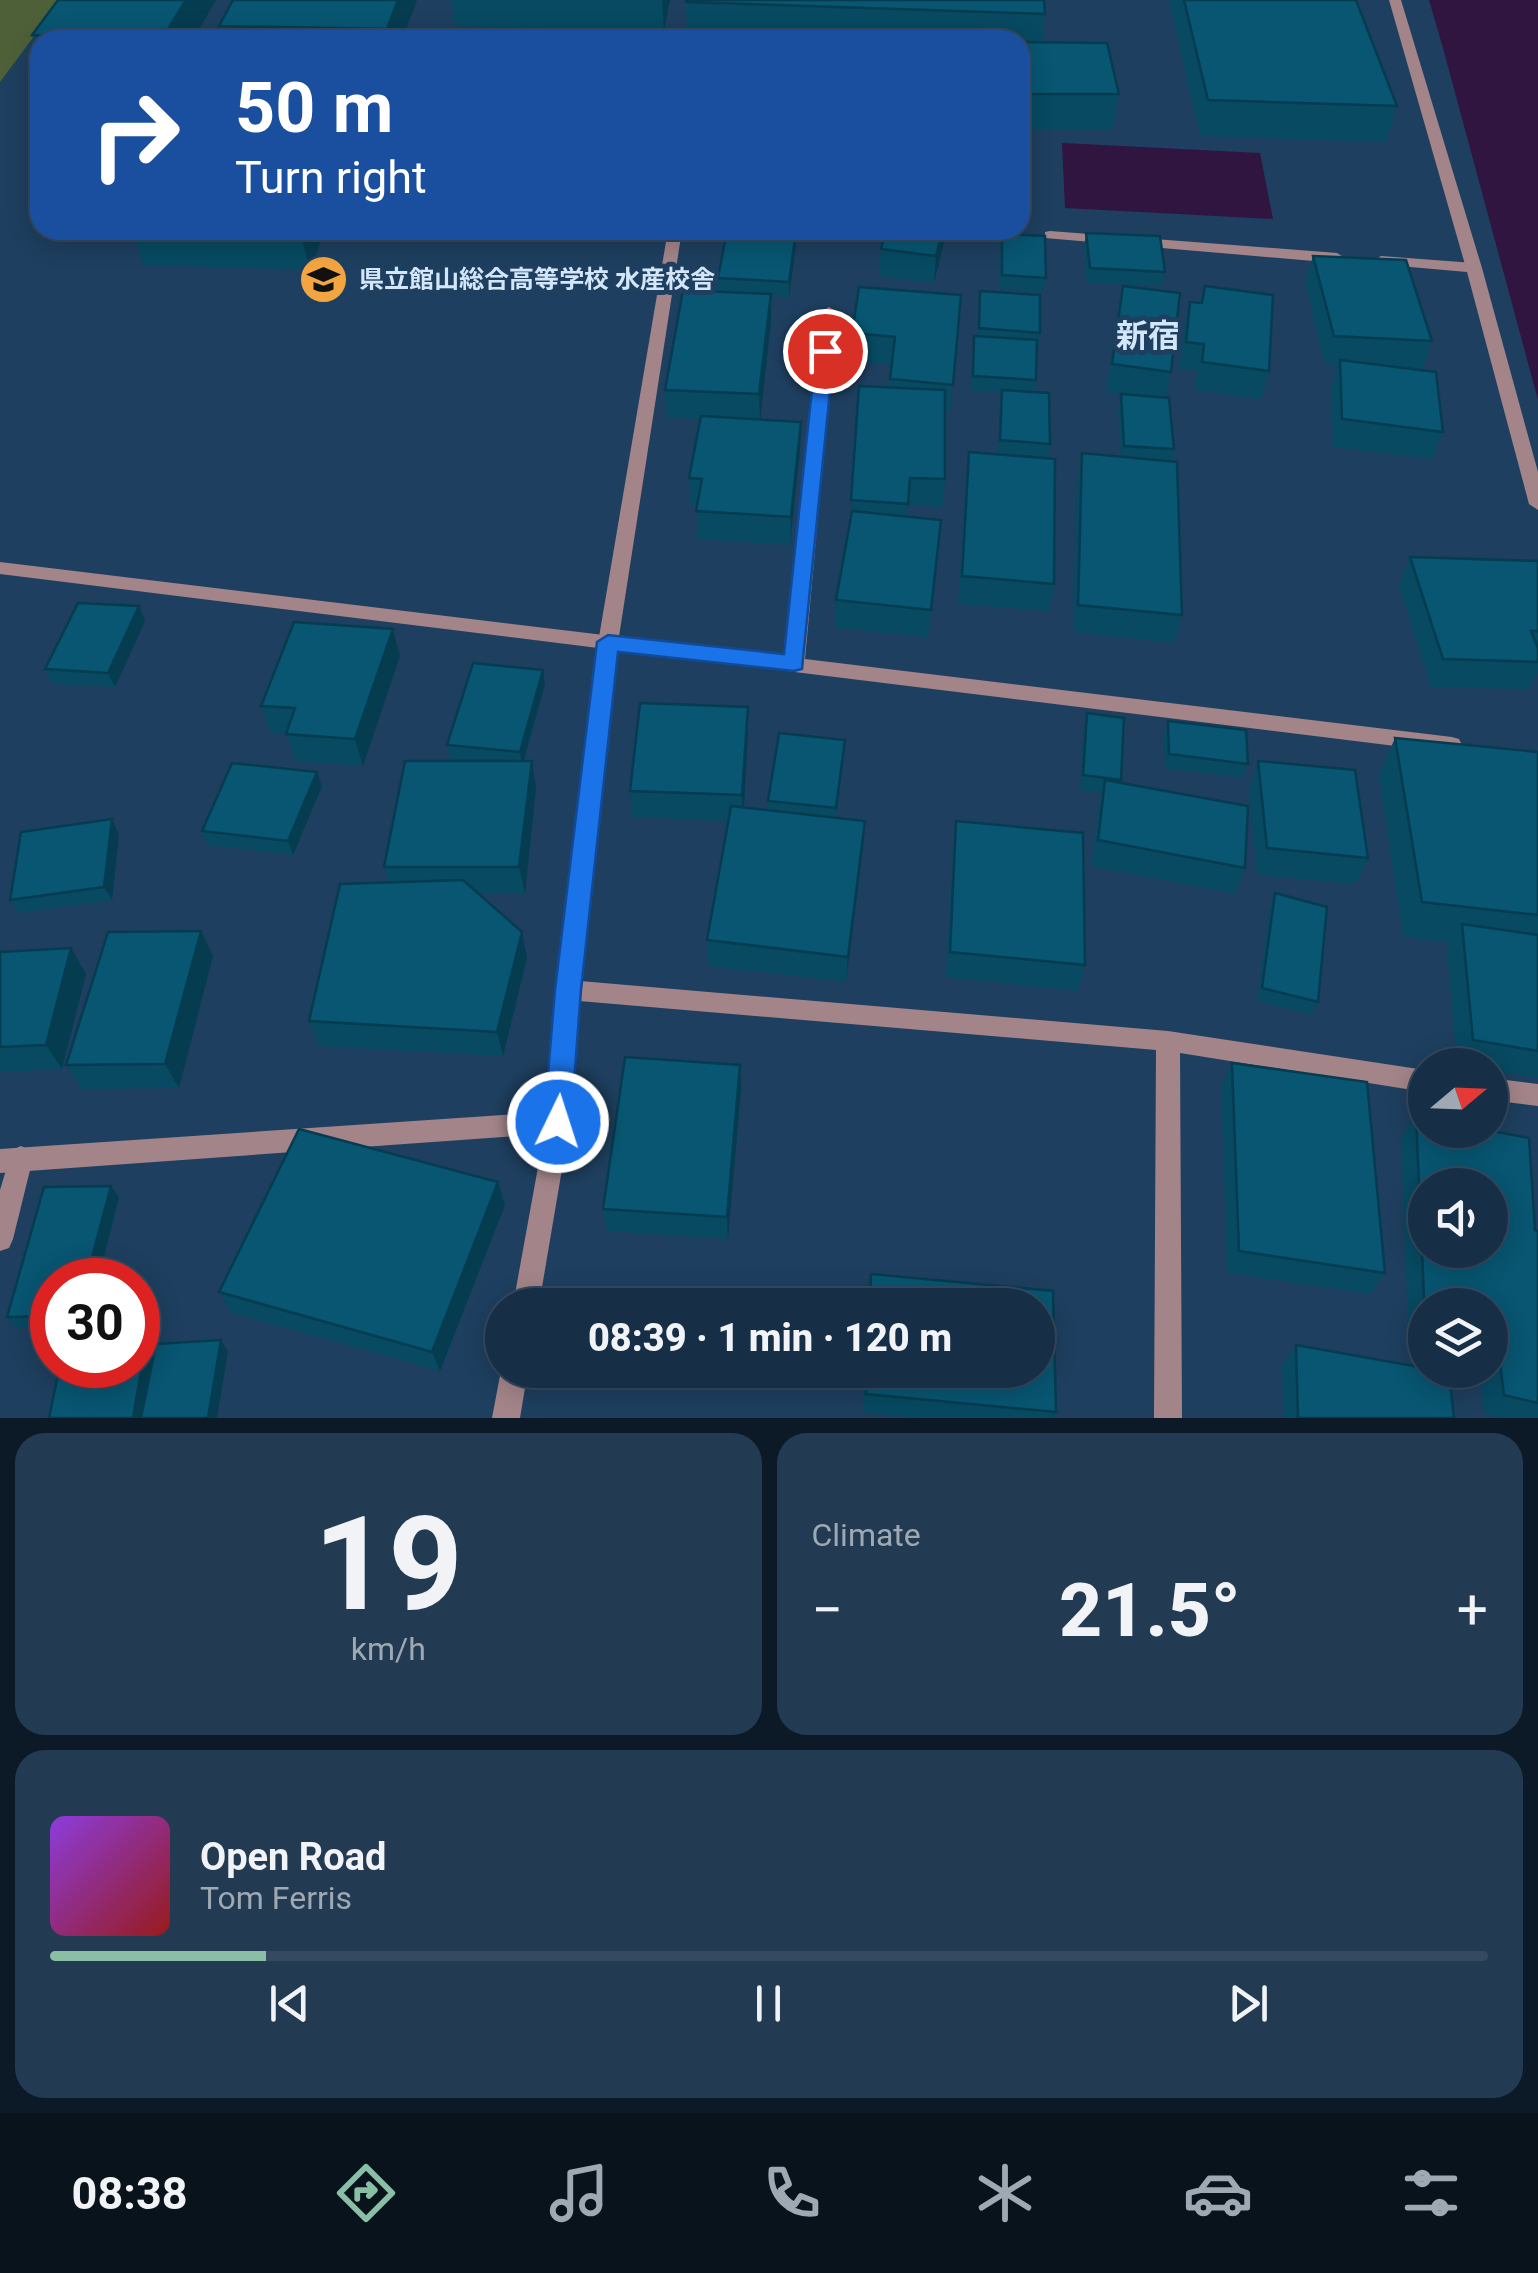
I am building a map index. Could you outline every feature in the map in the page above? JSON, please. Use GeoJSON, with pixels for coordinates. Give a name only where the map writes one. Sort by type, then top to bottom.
{"type":"FeatureCollection","features":[{"type":"Feature","properties":{"kind":"street"},"geometry":{"type":"LineString","coordinates":[[1396,0],[1538,504]]}},
{"type":"Feature","properties":{"kind":"street"},"geometry":{"type":"LineString","coordinates":[[1050,236],[1474,268]]}},
{"type":"Feature","properties":{"kind":"street"},"geometry":{"type":"LineString","coordinates":[[529,1288],[558,1122],[568,990],[608,642],[673,240]]}},
{"type":"Feature","properties":{"kind":"street"},"geometry":{"type":"LineString","coordinates":[[794,663],[829,312]]}},
{"type":"Feature","properties":{"kind":"street"},"geometry":{"type":"LineString","coordinates":[[0,568],[1464,746]]}},
{"type":"Feature","properties":{"kind":"street"},"geometry":{"type":"LineString","coordinates":[[568,990],[1168,1041],[1408,1079]]}},
{"type":"Feature","properties":{"kind":"street"},"geometry":{"type":"LineString","coordinates":[[1168,1041],[1168,1418]]}},
{"type":"Feature","properties":{"kind":"street"},"geometry":{"type":"LineString","coordinates":[[1508,1091],[1538,1095]]}},
{"type":"Feature","properties":{"kind":"street"},"geometry":{"type":"LineString","coordinates":[[0,1239],[10,1160],[558,1122]]}},
{"type":"Feature","properties":{"kind":"street"},"geometry":{"type":"LineString","coordinates":[[506,1418],[511,1388]]}},
{"type":"Feature","properties":{"kind":"green space"},"geometry":{"type":"Polygon","coordinates":[[[0,0],[61,0],[39,30],[30,30],[30,42],[0,82],[0,0]]]}},
{"type":"Feature","properties":{"kind":"shaded area"},"geometry":{"type":"Polygon","coordinates":[[[1429,0],[1538,0],[1538,400],[1443,48],[1429,0]]]}},
{"type":"Feature","properties":{"kind":"shaded area"},"geometry":{"type":"Polygon","coordinates":[[[1062,143],[1260,153],[1273,219],[1065,208],[1062,143]]]}},
{"type":"Feature","properties":{"kind":"building"},"geometry":{"type":"Polygon","coordinates":[[[58,0],[186,0],[168,30],[36,30],[58,0]]]}},
{"type":"Feature","properties":{"kind":"building"},"geometry":{"type":"Polygon","coordinates":[[[233,0],[398,0],[387,29],[219,26],[233,0]]]}},
{"type":"Feature","properties":{"kind":"building"},"geometry":{"type":"Polygon","coordinates":[[[1044,0],[1045,14],[686,2],[1044,0]]]}},
{"type":"Feature","properties":{"kind":"building"},"geometry":{"type":"Polygon","coordinates":[[[1184,0],[1356,0],[1397,106],[1208,100],[1184,0]]]}},
{"type":"Feature","properties":{"kind":"building"},"geometry":{"type":"Polygon","coordinates":[[[1030,42],[1107,43],[1119,94],[1030,94],[1030,42]]]}},
{"type":"Feature","properties":{"kind":"building"},"geometry":{"type":"Polygon","coordinates":[[[1086,233],[1160,236],[1165,272],[1090,268],[1086,233]]]}},
{"type":"Feature","properties":{"kind":"building"},"geometry":{"type":"Polygon","coordinates":[[[1045,236],[1046,278],[1002,275],[1002,240],[1045,236]]]}},
{"type":"Feature","properties":{"kind":"building"},"geometry":{"type":"Polygon","coordinates":[[[725,240],[795,240],[789,282],[718,278],[725,240]]]}},
{"type":"Feature","properties":{"kind":"building"},"geometry":{"type":"Polygon","coordinates":[[[883,240],[940,240],[936,256],[881,249],[883,240]]]}},
{"type":"Feature","properties":{"kind":"building"},"geometry":{"type":"Polygon","coordinates":[[[1313,256],[1406,260],[1432,341],[1334,336],[1313,256]]]}},
{"type":"Feature","properties":{"kind":"building"},"geometry":{"type":"Polygon","coordinates":[[[1123,286],[1180,293],[1171,372],[1112,364],[1123,286]]]}},
{"type":"Feature","properties":{"kind":"building"},"geometry":{"type":"Polygon","coordinates":[[[1205,286],[1273,295],[1269,371],[1202,362],[1204,344],[1186,342],[1190,302],[1202,303],[1205,286]]]}},
{"type":"Feature","properties":{"kind":"building"},"geometry":{"type":"Polygon","coordinates":[[[859,287],[961,295],[953,385],[890,379],[895,337],[852,333],[859,287]]]}},
{"type":"Feature","properties":{"kind":"building"},"geometry":{"type":"Polygon","coordinates":[[[683,290],[771,294],[759,394],[665,390],[683,290]]]}},
{"type":"Feature","properties":{"kind":"building"},"geometry":{"type":"Polygon","coordinates":[[[980,291],[1040,295],[1040,333],[979,328],[980,291]]]}},
{"type":"Feature","properties":{"kind":"building"},"geometry":{"type":"Polygon","coordinates":[[[974,336],[1037,340],[1036,380],[973,376],[974,336]]]}},
{"type":"Feature","properties":{"kind":"building"},"geometry":{"type":"Polygon","coordinates":[[[1340,360],[1436,372],[1443,432],[1342,419],[1340,360]]]}},
{"type":"Feature","properties":{"kind":"building"},"geometry":{"type":"Polygon","coordinates":[[[859,386],[945,390],[945,479],[910,478],[908,504],[851,500],[859,386]]]}},
{"type":"Feature","properties":{"kind":"building"},"geometry":{"type":"Polygon","coordinates":[[[1002,390],[1049,393],[1050,444],[1000,440],[1002,390]]]}},
{"type":"Feature","properties":{"kind":"building"},"geometry":{"type":"Polygon","coordinates":[[[1121,394],[1169,398],[1174,449],[1124,446],[1121,394]]]}},
{"type":"Feature","properties":{"kind":"building"},"geometry":{"type":"Polygon","coordinates":[[[701,416],[801,422],[791,517],[696,511],[702,479],[689,478],[701,416]]]}},
{"type":"Feature","properties":{"kind":"building"},"geometry":{"type":"Polygon","coordinates":[[[969,452],[1055,459],[1054,584],[962,576],[969,452]]]}},
{"type":"Feature","properties":{"kind":"building"},"geometry":{"type":"Polygon","coordinates":[[[1082,453],[1177,462],[1182,615],[1078,605],[1082,453]]]}},
{"type":"Feature","properties":{"kind":"building"},"geometry":{"type":"Polygon","coordinates":[[[852,511],[941,520],[931,610],[836,600],[852,511]]]}},
{"type":"Feature","properties":{"kind":"building"},"geometry":{"type":"Polygon","coordinates":[[[1410,557],[1538,561],[1538,631],[1531,631],[1538,648],[1538,662],[1443,659],[1410,557]]]}},
{"type":"Feature","properties":{"kind":"building"},"geometry":{"type":"Polygon","coordinates":[[[78,603],[139,606],[108,673],[45,669],[78,603]]]}},
{"type":"Feature","properties":{"kind":"building"},"geometry":{"type":"Polygon","coordinates":[[[294,622],[393,629],[355,739],[286,734],[295,708],[261,706],[294,622]]]}},
{"type":"Feature","properties":{"kind":"building"},"geometry":{"type":"Polygon","coordinates":[[[473,663],[543,670],[520,752],[447,745],[473,663]]]}},
{"type":"Feature","properties":{"kind":"building"},"geometry":{"type":"Polygon","coordinates":[[[640,703],[748,707],[742,795],[630,791],[640,703]]]}},
{"type":"Feature","properties":{"kind":"building"},"geometry":{"type":"Polygon","coordinates":[[[1087,713],[1124,718],[1121,780],[1083,775],[1087,713]]]}},
{"type":"Feature","properties":{"kind":"building"},"geometry":{"type":"Polygon","coordinates":[[[1168,721],[1246,730],[1248,764],[1169,754],[1168,721]]]}},
{"type":"Feature","properties":{"kind":"building"},"geometry":{"type":"Polygon","coordinates":[[[779,733],[845,740],[836,808],[768,801],[779,733]]]}},
{"type":"Feature","properties":{"kind":"building"},"geometry":{"type":"Polygon","coordinates":[[[1395,738],[1538,752],[1538,915],[1422,902],[1395,738]]]}},
{"type":"Feature","properties":{"kind":"building"},"geometry":{"type":"Polygon","coordinates":[[[405,761],[532,761],[519,867],[384,867],[405,761]]]}},
{"type":"Feature","properties":{"kind":"building"},"geometry":{"type":"Polygon","coordinates":[[[1258,761],[1355,770],[1368,858],[1267,848],[1258,761]]]}},
{"type":"Feature","properties":{"kind":"building"},"geometry":{"type":"Polygon","coordinates":[[[232,763],[317,772],[288,841],[202,831],[232,763]]]}},
{"type":"Feature","properties":{"kind":"building"},"geometry":{"type":"Polygon","coordinates":[[[1105,780],[1248,806],[1245,868],[1098,840],[1105,780]]]}},
{"type":"Feature","properties":{"kind":"building"},"geometry":{"type":"Polygon","coordinates":[[[731,806],[865,821],[848,957],[707,940],[731,806]]]}},
{"type":"Feature","properties":{"kind":"building"},"geometry":{"type":"Polygon","coordinates":[[[112,819],[104,887],[10,900],[21,832],[112,819]]]}},
{"type":"Feature","properties":{"kind":"building"},"geometry":{"type":"Polygon","coordinates":[[[956,821],[1083,833],[1085,965],[950,952],[956,821]]]}},
{"type":"Feature","properties":{"kind":"building"},"geometry":{"type":"Polygon","coordinates":[[[463,880],[522,932],[497,1032],[309,1021],[340,884],[463,880]]]}},
{"type":"Feature","properties":{"kind":"building"},"geometry":{"type":"Polygon","coordinates":[[[1275,893],[1327,907],[1318,1002],[1262,988],[1275,893]]]}},
{"type":"Feature","properties":{"kind":"building"},"geometry":{"type":"Polygon","coordinates":[[[1462,924],[1538,935],[1538,1051],[1473,1040],[1462,924]]]}},
{"type":"Feature","properties":{"kind":"building"},"geometry":{"type":"Polygon","coordinates":[[[201,931],[165,1064],[66,1065],[108,932],[201,931]]]}},
{"type":"Feature","properties":{"kind":"building"},"geometry":{"type":"Polygon","coordinates":[[[71,948],[46,1045],[0,1047],[0,952],[71,948]]]}},
{"type":"Feature","properties":{"kind":"building"},"geometry":{"type":"Polygon","coordinates":[[[625,1057],[740,1065],[727,1217],[603,1209],[625,1057]]]}},
{"type":"Feature","properties":{"kind":"building"},"geometry":{"type":"Polygon","coordinates":[[[1232,1063],[1367,1082],[1385,1273],[1239,1251],[1232,1063]]]}},
{"type":"Feature","properties":{"kind":"building"},"geometry":{"type":"Polygon","coordinates":[[[299,1129],[498,1182],[432,1352],[219,1292],[299,1129]]]}},
{"type":"Feature","properties":{"kind":"building"},"geometry":{"type":"Polygon","coordinates":[[[1508,1134],[1529,1138],[1538,1231],[1538,1403],[1504,1395],[1503,1388],[1508,1388],[1508,1288],[1424,1288],[1423,1268],[1508,1268],[1508,1168],[1418,1168],[1417,1148],[1508,1148],[1508,1134]]]}},
{"type":"Feature","properties":{"kind":"building"},"geometry":{"type":"Polygon","coordinates":[[[111,1186],[92,1258],[30,1258],[30,1316],[7,1317],[44,1187],[111,1186]]]}},
{"type":"Feature","properties":{"kind":"building"},"geometry":{"type":"Polygon","coordinates":[[[871,1274],[1021,1288],[871,1288],[871,1274]]]}},
{"type":"Feature","properties":{"kind":"building"},"geometry":{"type":"Polygon","coordinates":[[[221,1340],[208,1418],[141,1418],[147,1388],[160,1388],[160,1344],[221,1340]]]}},
{"type":"Feature","properties":{"kind":"building"},"geometry":{"type":"Polygon","coordinates":[[[1296,1345],[1408,1365],[1408,1388],[1451,1388],[1454,1418],[1298,1418],[1296,1345]]]}},
{"type":"Feature","properties":{"kind":"building"},"geometry":{"type":"Polygon","coordinates":[[[1055,1372],[1056,1412],[866,1394],[866,1388],[1055,1388],[1055,1372]]]}},
{"type":"Feature","properties":{"kind":"building"},"geometry":{"type":"Polygon","coordinates":[[[55,1388],[138,1388],[133,1418],[49,1418],[55,1388]]]}},
{"type":"Feature","properties":{"kind":"place","name":"県立館山総合高等学校 水産校舎"},"geometry":{"type":"Point","coordinates":[324,279]}},
{"type":"Feature","properties":{"kind":"district","name":"新宿"},"geometry":{"type":"Point","coordinates":[1148,336]}},
{"type":"Feature","properties":{"kind":"route"},"geometry":{"type":"LineString","coordinates":[[558,1122],[568,990],[608,642],[794,663],[825,351]]}}]}
